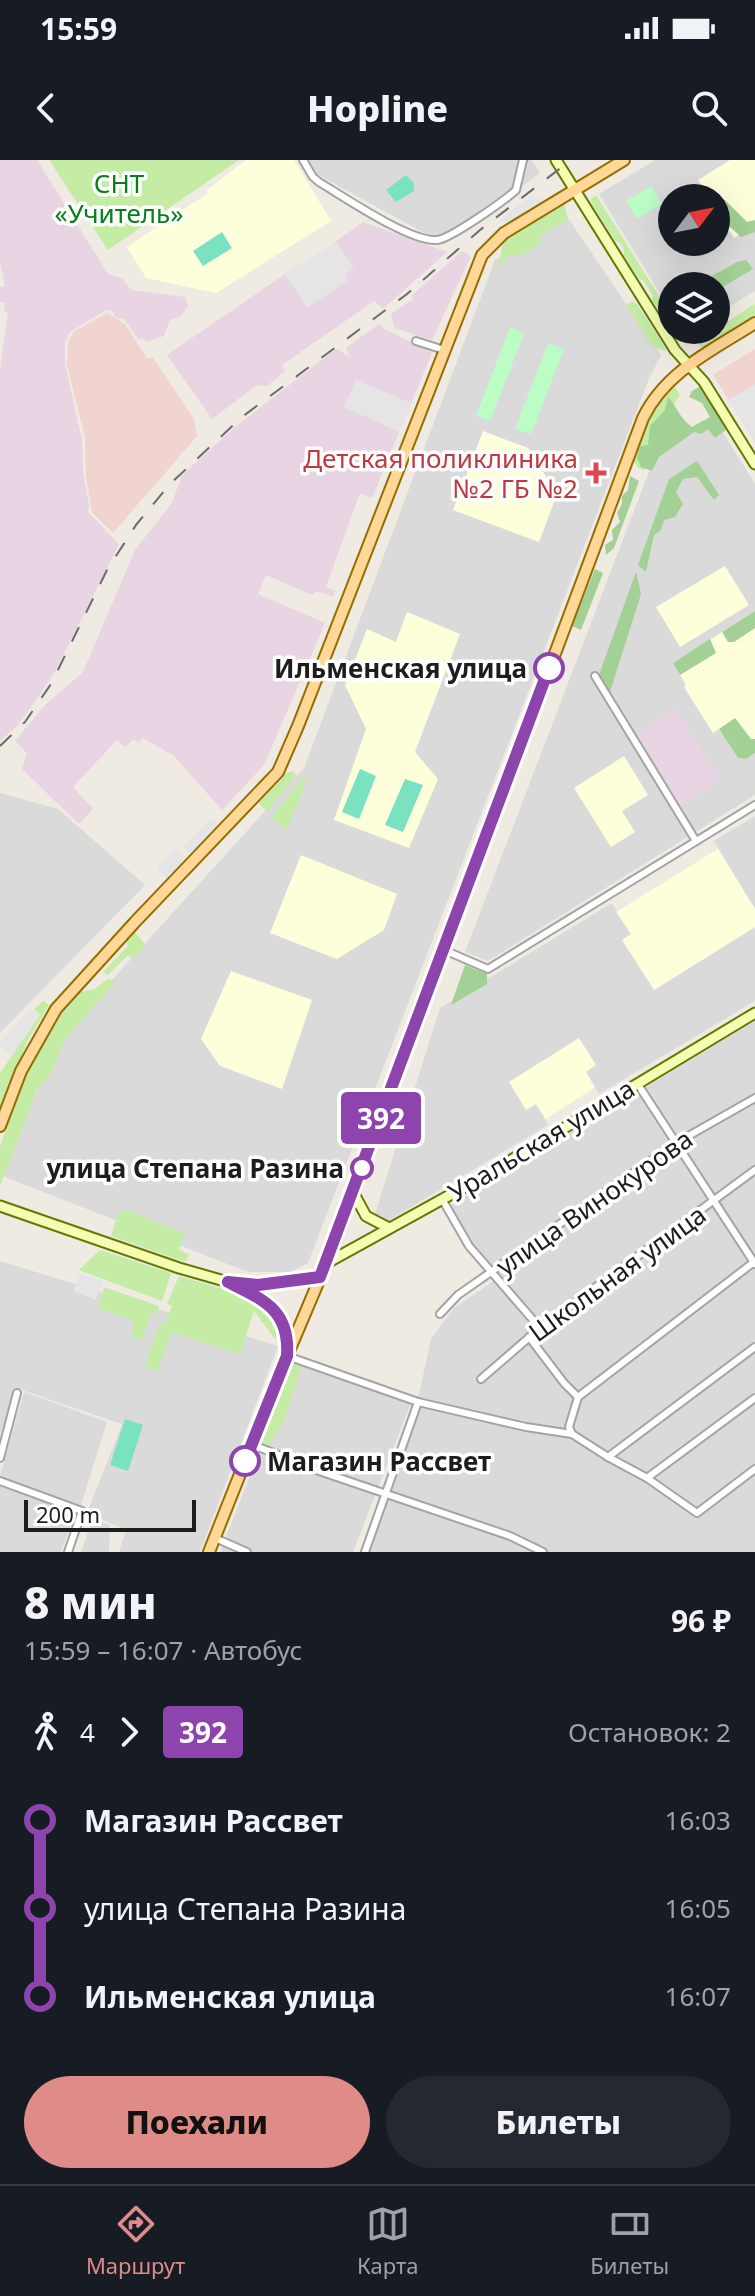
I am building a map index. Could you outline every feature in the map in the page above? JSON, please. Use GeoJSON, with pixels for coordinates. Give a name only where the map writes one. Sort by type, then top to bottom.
{"type":"FeatureCollection","features":[{"type":"Feature","properties":{"kind":"main road"},"geometry":{"type":"LineString","coordinates":[[556,160],[675,350],[704,382],[755,464]]}},
{"type":"Feature","properties":{"kind":"main road"},"geometry":{"type":"LineString","coordinates":[[0,1126],[21,1071],[56,1009],[278,772],[482,255],[504,233],[624,160]]}},
{"type":"Feature","properties":{"kind":"main road"},"geometry":{"type":"LineString","coordinates":[[209,1552],[353,1192],[643,418],[662,387],[689,365],[755,323]]}},
{"type":"Feature","properties":{"kind":"main road","name":"Уральская улица"},"geometry":{"type":"LineString","coordinates":[[325,1264],[488,1174],[755,1013]]}},
{"type":"Feature","properties":{"kind":"main road"},"geometry":{"type":"LineString","coordinates":[[353,1192],[366,1216],[389,1228]]}},
{"type":"Feature","properties":{"kind":"main road"},"geometry":{"type":"LineString","coordinates":[[0,1206],[228,1282],[265,1300],[285,1327],[287,1356]]}},
{"type":"Feature","properties":{"kind":"main road"},"geometry":{"type":"LineString","coordinates":[[228,1282],[258,1285],[320,1277]]}},
{"type":"Feature","properties":{"kind":"street"},"geometry":{"type":"LineString","coordinates":[[303,160],[313,177],[333,190],[394,226],[435,240],[473,221],[516,190],[523,160]]}},
{"type":"Feature","properties":{"kind":"street"},"geometry":{"type":"LineString","coordinates":[[416,341],[444,350]]}},
{"type":"Feature","properties":{"kind":"street"},"geometry":{"type":"LineString","coordinates":[[595,676],[696,841]]}},
{"type":"Feature","properties":{"kind":"street"},"geometry":{"type":"LineString","coordinates":[[444,950],[488,969],[755,805]]}},
{"type":"Feature","properties":{"kind":"street"},"geometry":{"type":"LineString","coordinates":[[572,1434],[569,1427],[578,1397],[754,1263],[637,1083]]}},
{"type":"Feature","properties":{"kind":"street","name":"улица Винокурова"},"geometry":{"type":"LineString","coordinates":[[440,1314],[458,1295],[676,1143],[755,1098]]}},
{"type":"Feature","properties":{"kind":"street","name":"Школьная улица"},"geometry":{"type":"LineString","coordinates":[[481,1379],[540,1328],[755,1170]]}},
{"type":"Feature","properties":{"kind":"street"},"geometry":{"type":"LineString","coordinates":[[442,1199],[469,1246],[540,1328]]}},
{"type":"Feature","properties":{"kind":"street"},"geometry":{"type":"LineString","coordinates":[[529,1337],[578,1397]]}},
{"type":"Feature","properties":{"kind":"street"},"geometry":{"type":"LineString","coordinates":[[608,1457],[755,1347]]}},
{"type":"Feature","properties":{"kind":"street"},"geometry":{"type":"LineString","coordinates":[[287,1356],[418,1402],[526,1427],[572,1434],[647,1478],[697,1513],[755,1469]]}},
{"type":"Feature","properties":{"kind":"street"},"geometry":{"type":"LineString","coordinates":[[0,1458],[17,1393]]}},
{"type":"Feature","properties":{"kind":"street"},"geometry":{"type":"LineString","coordinates":[[647,1478],[755,1398]]}},
{"type":"Feature","properties":{"kind":"street"},"geometry":{"type":"LineString","coordinates":[[365,1552],[418,1402]]}},
{"type":"Feature","properties":{"kind":"street"},"geometry":{"type":"LineString","coordinates":[[251,1444],[387,1495],[510,1536],[543,1552]]}},
{"type":"Feature","properties":{"kind":"street"},"geometry":{"type":"LineString","coordinates":[[0,1481],[82,1511],[68,1552]]}},
{"type":"Feature","properties":{"kind":"street"},"geometry":{"type":"LineString","coordinates":[[215,1538],[247,1552]]}},
{"type":"Feature","properties":{"kind":"shaded area"},"geometry":{"type":"Polygon","coordinates":[[[0,160],[37,160],[108,274],[123,279],[131,290],[185,297],[188,306],[181,316],[170,320],[164,336],[146,342],[143,338],[139,340],[123,318],[117,319],[112,311],[106,310],[70,332],[65,341],[65,364],[82,440],[88,512],[119,544],[53,675],[18,725],[0,741],[0,371],[8,312],[4,311],[5,302],[0,302],[0,287],[5,286],[0,260],[0,160]]]}},
{"type":"Feature","properties":{"kind":"shaded area"},"geometry":{"type":"Polygon","coordinates":[[[246,160],[294,160],[331,221],[216,293],[146,278],[127,247],[208,193],[207,190],[246,160]]]}},
{"type":"Feature","properties":{"kind":"shaded area"},"geometry":{"type":"Polygon","coordinates":[[[309,160],[532,160],[540,173],[444,244],[317,174],[309,160]]]}},
{"type":"Feature","properties":{"kind":"shaded area"},"geometry":{"type":"Polygon","coordinates":[[[655,160],[730,160],[699,180],[701,184],[658,184],[658,256],[730,256],[730,231],[734,237],[755,224],[755,291],[730,306],[730,272],[658,272],[658,290],[599,194],[655,160]]]}},
{"type":"Feature","properties":{"kind":"shaded area"},"geometry":{"type":"Polygon","coordinates":[[[730,160],[755,160],[755,224],[734,238],[730,232],[730,184],[700,184],[698,180],[730,160]]]}},
{"type":"Feature","properties":{"kind":"shaded area"},"geometry":{"type":"Polygon","coordinates":[[[531,196],[546,201],[508,224],[499,221],[503,216],[531,196]]]}},
{"type":"Feature","properties":{"kind":"shaded area"},"geometry":{"type":"Polygon","coordinates":[[[566,215],[661,355],[648,381],[308,1263],[291,1272],[248,1272],[0,1175],[62,1035],[304,768],[495,260],[566,215]]]}},
{"type":"Feature","properties":{"kind":"shaded area"},"geometry":{"type":"Polygon","coordinates":[[[363,222],[447,252],[383,309],[374,301],[282,365],[285,371],[267,386],[257,385],[212,419],[167,355],[285,274],[307,307],[348,280],[345,275],[353,267],[336,241],[363,222]]]}},
{"type":"Feature","properties":{"kind":"shaded area"},"geometry":{"type":"Polygon","coordinates":[[[336,241],[354,268],[345,274],[348,280],[307,308],[285,274],[336,241]]]}},
{"type":"Feature","properties":{"kind":"shaded area"},"geometry":{"type":"Polygon","coordinates":[[[462,251],[471,256],[432,340],[394,328],[391,314],[413,299],[411,296],[462,251]]]}},
{"type":"Feature","properties":{"kind":"shaded area"},"geometry":{"type":"Polygon","coordinates":[[[107,313],[125,324],[147,358],[153,358],[194,419],[197,436],[113,533],[92,512],[86,477],[85,438],[67,365],[68,343],[73,332],[107,313]]]}},
{"type":"Feature","properties":{"kind":"shaded area"},"geometry":{"type":"Polygon","coordinates":[[[379,324],[432,353],[372,498],[360,493],[326,587],[335,591],[333,597],[317,591],[312,595],[266,575],[258,594],[325,623],[264,765],[222,810],[174,756],[143,738],[138,743],[134,739],[125,747],[117,740],[73,787],[93,809],[79,824],[22,769],[27,753],[15,741],[43,707],[83,672],[135,550],[172,503],[182,475],[235,427],[336,349],[350,357],[346,348],[379,324]]]}},
{"type":"Feature","properties":{"kind":"shaded area"},"geometry":{"type":"Polygon","coordinates":[[[755,349],[755,442],[713,375],[755,349]]]}},
{"type":"Feature","properties":{"kind":"shaded area"},"geometry":{"type":"Polygon","coordinates":[[[356,380],[411,403],[399,432],[344,407],[356,380]]]}},
{"type":"Feature","properties":{"kind":"shaded area"},"geometry":{"type":"Polygon","coordinates":[[[755,384],[755,439],[754,440],[729,400],[755,384]]]}},
{"type":"Feature","properties":{"kind":"shaded area"},"geometry":{"type":"Polygon","coordinates":[[[714,418],[755,484],[755,795],[488,961],[465,952],[655,456],[714,418]]]}},
{"type":"Feature","properties":{"kind":"shaded area"},"geometry":{"type":"Polygon","coordinates":[[[483,431],[528,448],[557,494],[539,542],[453,510],[483,431]]]}},
{"type":"Feature","properties":{"kind":"shaded area"},"geometry":{"type":"Polygon","coordinates":[[[725,566],[749,605],[680,647],[656,607],[725,566]]]}},
{"type":"Feature","properties":{"kind":"shaded area"},"geometry":{"type":"Polygon","coordinates":[[[755,611],[755,753],[746,759],[738,758],[719,729],[713,733],[673,663],[755,611]]]}},
{"type":"Feature","properties":{"kind":"shaded area"},"geometry":{"type":"Polygon","coordinates":[[[407,612],[460,634],[415,752],[438,779],[409,848],[334,820],[366,729],[345,685],[367,629],[396,642],[407,612]]]}},
{"type":"Feature","properties":{"kind":"shaded area"},"geometry":{"type":"Polygon","coordinates":[[[676,708],[721,781],[679,807],[634,734],[676,708]]]}},
{"type":"Feature","properties":{"kind":"shaded area"},"geometry":{"type":"Polygon","coordinates":[[[624,756],[648,795],[622,811],[635,832],[611,847],[574,788],[624,756]]]}},
{"type":"Feature","properties":{"kind":"shaded area"},"geometry":{"type":"Polygon","coordinates":[[[0,793],[58,809],[145,885],[0,1033],[0,793]]]}},
{"type":"Feature","properties":{"kind":"shaded area"},"geometry":{"type":"Polygon","coordinates":[[[755,816],[755,909],[714,841],[755,816]]]}},
{"type":"Feature","properties":{"kind":"shaded area"},"geometry":{"type":"Polygon","coordinates":[[[211,818],[220,827],[192,854],[183,846],[211,818]]]}},
{"type":"Feature","properties":{"kind":"shaded area"},"geometry":{"type":"Polygon","coordinates":[[[177,848],[189,860],[169,881],[157,869],[177,848]]]}},
{"type":"Feature","properties":{"kind":"shaded area"},"geometry":{"type":"Polygon","coordinates":[[[718,849],[755,909],[755,927],[654,990],[622,940],[631,934],[616,912],[718,849]]]}},
{"type":"Feature","properties":{"kind":"shaded area"},"geometry":{"type":"Polygon","coordinates":[[[301,855],[397,894],[384,930],[337,959],[270,933],[301,855]]]}},
{"type":"Feature","properties":{"kind":"shaded area"},"geometry":{"type":"Polygon","coordinates":[[[612,903],[631,934],[654,990],[755,927],[755,1001],[599,1094],[585,1072],[596,1065],[579,1039],[509,1082],[527,1109],[536,1104],[548,1125],[388,1221],[375,1214],[440,1008],[612,903]]]}},
{"type":"Feature","properties":{"kind":"shaded area"},"geometry":{"type":"Polygon","coordinates":[[[231,971],[312,1000],[282,1089],[220,1066],[201,1039],[231,971]]]}},
{"type":"Feature","properties":{"kind":"shaded area"},"geometry":{"type":"Polygon","coordinates":[[[31,1008],[39,1015],[12,1056],[0,1047],[0,1043],[31,1008]]]}},
{"type":"Feature","properties":{"kind":"shaded area"},"geometry":{"type":"Polygon","coordinates":[[[755,1021],[755,1552],[367,1552],[408,1445],[431,1339],[454,1308],[498,1278],[469,1241],[451,1205],[755,1021]]]}},
{"type":"Feature","properties":{"kind":"shaded area"},"geometry":{"type":"Polygon","coordinates":[[[579,1038],[596,1065],[586,1072],[595,1087],[546,1119],[536,1104],[526,1110],[509,1082],[579,1038]]]}},
{"type":"Feature","properties":{"kind":"shaded area"},"geometry":{"type":"Polygon","coordinates":[[[343,1123],[366,1133],[360,1151],[337,1142],[338,1137],[346,1139],[349,1131],[342,1127],[343,1123]]]}},
{"type":"Feature","properties":{"kind":"shaded area"},"geometry":{"type":"Polygon","coordinates":[[[0,1261],[278,1346],[200,1552],[119,1552],[126,1530],[87,1513],[122,1424],[16,1388],[0,1434],[0,1261]]]}},
{"type":"Feature","properties":{"kind":"shaded area"},"geometry":{"type":"Polygon","coordinates":[[[80,1274],[103,1281],[96,1300],[73,1291],[80,1274]]]}},
{"type":"Feature","properties":{"kind":"shaded area"},"geometry":{"type":"Polygon","coordinates":[[[294,1364],[411,1403],[353,1552],[220,1552],[294,1364]]]}},
{"type":"Feature","properties":{"kind":"shaded area"},"geometry":{"type":"Polygon","coordinates":[[[24,1392],[107,1422],[81,1505],[0,1476],[24,1392]]]}},
{"type":"Feature","properties":{"kind":"shaded area"},"geometry":{"type":"Polygon","coordinates":[[[0,1486],[11,1487],[75,1513],[61,1552],[0,1552],[0,1486]]]}},
{"type":"Feature","properties":{"kind":"shaded area"},"geometry":{"type":"Polygon","coordinates":[[[93,1518],[110,1525],[109,1552],[81,1552],[93,1518]]]}},
{"type":"Feature","properties":{"kind":"green space","name":"СНТ «Учитель»"},"geometry":{"type":"Polygon","coordinates":[[[49,160],[239,160],[108,250],[49,160]]]}},
{"type":"Feature","properties":{"kind":"green space"},"geometry":{"type":"Polygon","coordinates":[[[406,175],[414,183],[414,191],[396,202],[386,190],[406,175]]]}},
{"type":"Feature","properties":{"kind":"green space"},"geometry":{"type":"Polygon","coordinates":[[[651,186],[658,197],[658,206],[637,219],[626,201],[651,186]]]}},
{"type":"Feature","properties":{"kind":"green space"},"geometry":{"type":"Polygon","coordinates":[[[596,195],[658,295],[658,309],[652,300],[653,295],[639,279],[591,199],[596,195]]]}},
{"type":"Feature","properties":{"kind":"green space"},"geometry":{"type":"Polygon","coordinates":[[[564,203],[568,220],[540,235],[541,243],[521,256],[508,256],[499,268],[502,245],[508,238],[564,203]]]}},
{"type":"Feature","properties":{"kind":"green space"},"geometry":{"type":"Polygon","coordinates":[[[730,205],[747,222],[755,220],[755,232],[741,237],[730,227],[730,205]]]}},
{"type":"Feature","properties":{"kind":"green space"},"geometry":{"type":"Polygon","coordinates":[[[222,232],[232,248],[203,266],[193,251],[222,232]]]}},
{"type":"Feature","properties":{"kind":"green space"},"geometry":{"type":"Polygon","coordinates":[[[746,260],[753,269],[730,283],[730,272],[719,272],[746,260]]]}},
{"type":"Feature","properties":{"kind":"green space"},"geometry":{"type":"Polygon","coordinates":[[[632,301],[637,304],[658,337],[658,344],[663,344],[667,351],[653,347],[626,305],[632,301]]]}},
{"type":"Feature","properties":{"kind":"green space"},"geometry":{"type":"Polygon","coordinates":[[[755,304],[755,315],[730,331],[730,320],[755,304]]]}},
{"type":"Feature","properties":{"kind":"green space"},"geometry":{"type":"Polygon","coordinates":[[[510,327],[524,334],[490,421],[476,416],[510,327]]]}},
{"type":"Feature","properties":{"kind":"green space"},"geometry":{"type":"Polygon","coordinates":[[[548,343],[564,349],[531,434],[515,429],[548,343]]]}},
{"type":"Feature","properties":{"kind":"green space"},"geometry":{"type":"Polygon","coordinates":[[[674,386],[680,395],[661,424],[644,470],[638,468],[634,461],[649,420],[659,401],[674,386]]]}},
{"type":"Feature","properties":{"kind":"green space"},"geometry":{"type":"Polygon","coordinates":[[[701,386],[726,430],[715,438],[708,429],[701,434],[694,432],[659,457],[652,471],[641,467],[637,457],[640,446],[648,445],[650,426],[665,410],[668,397],[692,427],[710,417],[702,403],[689,397],[701,386]]]}},
{"type":"Feature","properties":{"kind":"green space"},"geometry":{"type":"Polygon","coordinates":[[[697,461],[719,495],[714,500],[697,477],[683,479],[676,492],[683,504],[675,517],[664,520],[661,530],[654,535],[646,572],[638,565],[669,479],[697,461]]]}},
{"type":"Feature","properties":{"kind":"green space"},"geometry":{"type":"Polygon","coordinates":[[[630,476],[639,481],[614,548],[606,555],[605,545],[613,540],[612,530],[620,522],[617,513],[622,496],[628,490],[630,476]]]}},
{"type":"Feature","properties":{"kind":"green space"},"geometry":{"type":"Polygon","coordinates":[[[595,569],[603,573],[581,630],[572,626],[595,569]]]}},
{"type":"Feature","properties":{"kind":"green space"},"geometry":{"type":"Polygon","coordinates":[[[636,572],[641,594],[610,692],[599,675],[636,572]]]}},
{"type":"Feature","properties":{"kind":"green space"},"geometry":{"type":"Polygon","coordinates":[[[755,611],[755,628],[734,642],[728,642],[722,632],[755,611]]]}},
{"type":"Feature","properties":{"kind":"green space"},"geometry":{"type":"Polygon","coordinates":[[[710,639],[716,653],[680,675],[673,663],[710,639]]]}},
{"type":"Feature","properties":{"kind":"green space"},"geometry":{"type":"Polygon","coordinates":[[[735,718],[751,739],[755,739],[755,753],[746,759],[738,758],[719,729],[735,718]]]}},
{"type":"Feature","properties":{"kind":"green space"},"geometry":{"type":"Polygon","coordinates":[[[360,769],[376,776],[359,819],[342,812],[360,769]]]}},
{"type":"Feature","properties":{"kind":"green space"},"geometry":{"type":"Polygon","coordinates":[[[293,771],[296,776],[267,811],[259,800],[282,774],[293,771]]]}},
{"type":"Feature","properties":{"kind":"green space"},"geometry":{"type":"Polygon","coordinates":[[[302,778],[307,781],[286,831],[272,817],[302,778]]]}},
{"type":"Feature","properties":{"kind":"green space"},"geometry":{"type":"Polygon","coordinates":[[[405,779],[423,785],[403,832],[385,825],[405,779]]]}},
{"type":"Feature","properties":{"kind":"green space"},"geometry":{"type":"Polygon","coordinates":[[[134,931],[146,946],[132,959],[128,955],[108,975],[103,972],[128,946],[124,938],[134,931]]]}},
{"type":"Feature","properties":{"kind":"green space"},"geometry":{"type":"Polygon","coordinates":[[[465,965],[487,974],[487,984],[451,1005],[465,965]]]}},
{"type":"Feature","properties":{"kind":"green space"},"geometry":{"type":"Polygon","coordinates":[[[109,978],[115,983],[66,1038],[49,1076],[37,1090],[0,1186],[0,1146],[26,1074],[61,1014],[79,992],[95,989],[109,978]]]}},
{"type":"Feature","properties":{"kind":"green space"},"geometry":{"type":"Polygon","coordinates":[[[43,1001],[49,1005],[28,1040],[0,1109],[0,1073],[40,1015],[34,1009],[43,1001]]]}},
{"type":"Feature","properties":{"kind":"green space"},"geometry":{"type":"Polygon","coordinates":[[[126,1210],[185,1233],[179,1250],[189,1254],[185,1262],[111,1236],[118,1213],[126,1210]]]}},
{"type":"Feature","properties":{"kind":"green space"},"geometry":{"type":"Polygon","coordinates":[[[100,1250],[171,1273],[162,1301],[79,1270],[100,1250]]]}},
{"type":"Feature","properties":{"kind":"green space"},"geometry":{"type":"Polygon","coordinates":[[[179,1276],[250,1300],[272,1318],[279,1331],[275,1339],[254,1311],[240,1354],[171,1332],[160,1372],[145,1367],[160,1322],[166,1324],[172,1306],[167,1304],[179,1276]]]}},
{"type":"Feature","properties":{"kind":"green space"},"geometry":{"type":"Polygon","coordinates":[[[104,1287],[159,1306],[157,1313],[151,1312],[142,1340],[131,1337],[134,1321],[98,1308],[104,1287]]]}},
{"type":"Feature","properties":{"kind":"green space"},"geometry":{"type":"Polygon","coordinates":[[[292,1362],[302,1366],[284,1421],[267,1447],[260,1444],[261,1438],[284,1367],[292,1362]]]}},
{"type":"Feature","properties":{"kind":"green space"},"geometry":{"type":"Polygon","coordinates":[[[125,1419],[143,1425],[128,1471],[110,1465],[125,1419]]]}},
{"type":"Feature","properties":{"kind":"railway"},"geometry":{"type":"LineString","coordinates":[[0,746],[25,722],[51,684],[107,570],[136,525],[170,484],[242,417],[407,294],[480,230],[571,160]]}},
{"type":"Feature","properties":{"kind":"bus line","name":"392"},"geometry":{"type":"LineString","coordinates":[[245,1461],[287,1356],[288,1340],[281,1319],[265,1300],[228,1282],[258,1285],[320,1277],[549,668]]}},
{"type":"Feature","properties":{"kind":"place","name":"Детская поликлиника №2 ГБ №2"},"geometry":{"type":"Point","coordinates":[596,473]}},
{"type":"Feature","properties":{"kind":"place","name":"Ильменская улица"},"geometry":{"type":"Point","coordinates":[549,668]}},
{"type":"Feature","properties":{"kind":"place","name":"улица Степана Разина"},"geometry":{"type":"Point","coordinates":[362,1168]}},
{"type":"Feature","properties":{"kind":"place","name":"Магазин Рассвет"},"geometry":{"type":"Point","coordinates":[245,1461]}}]}
